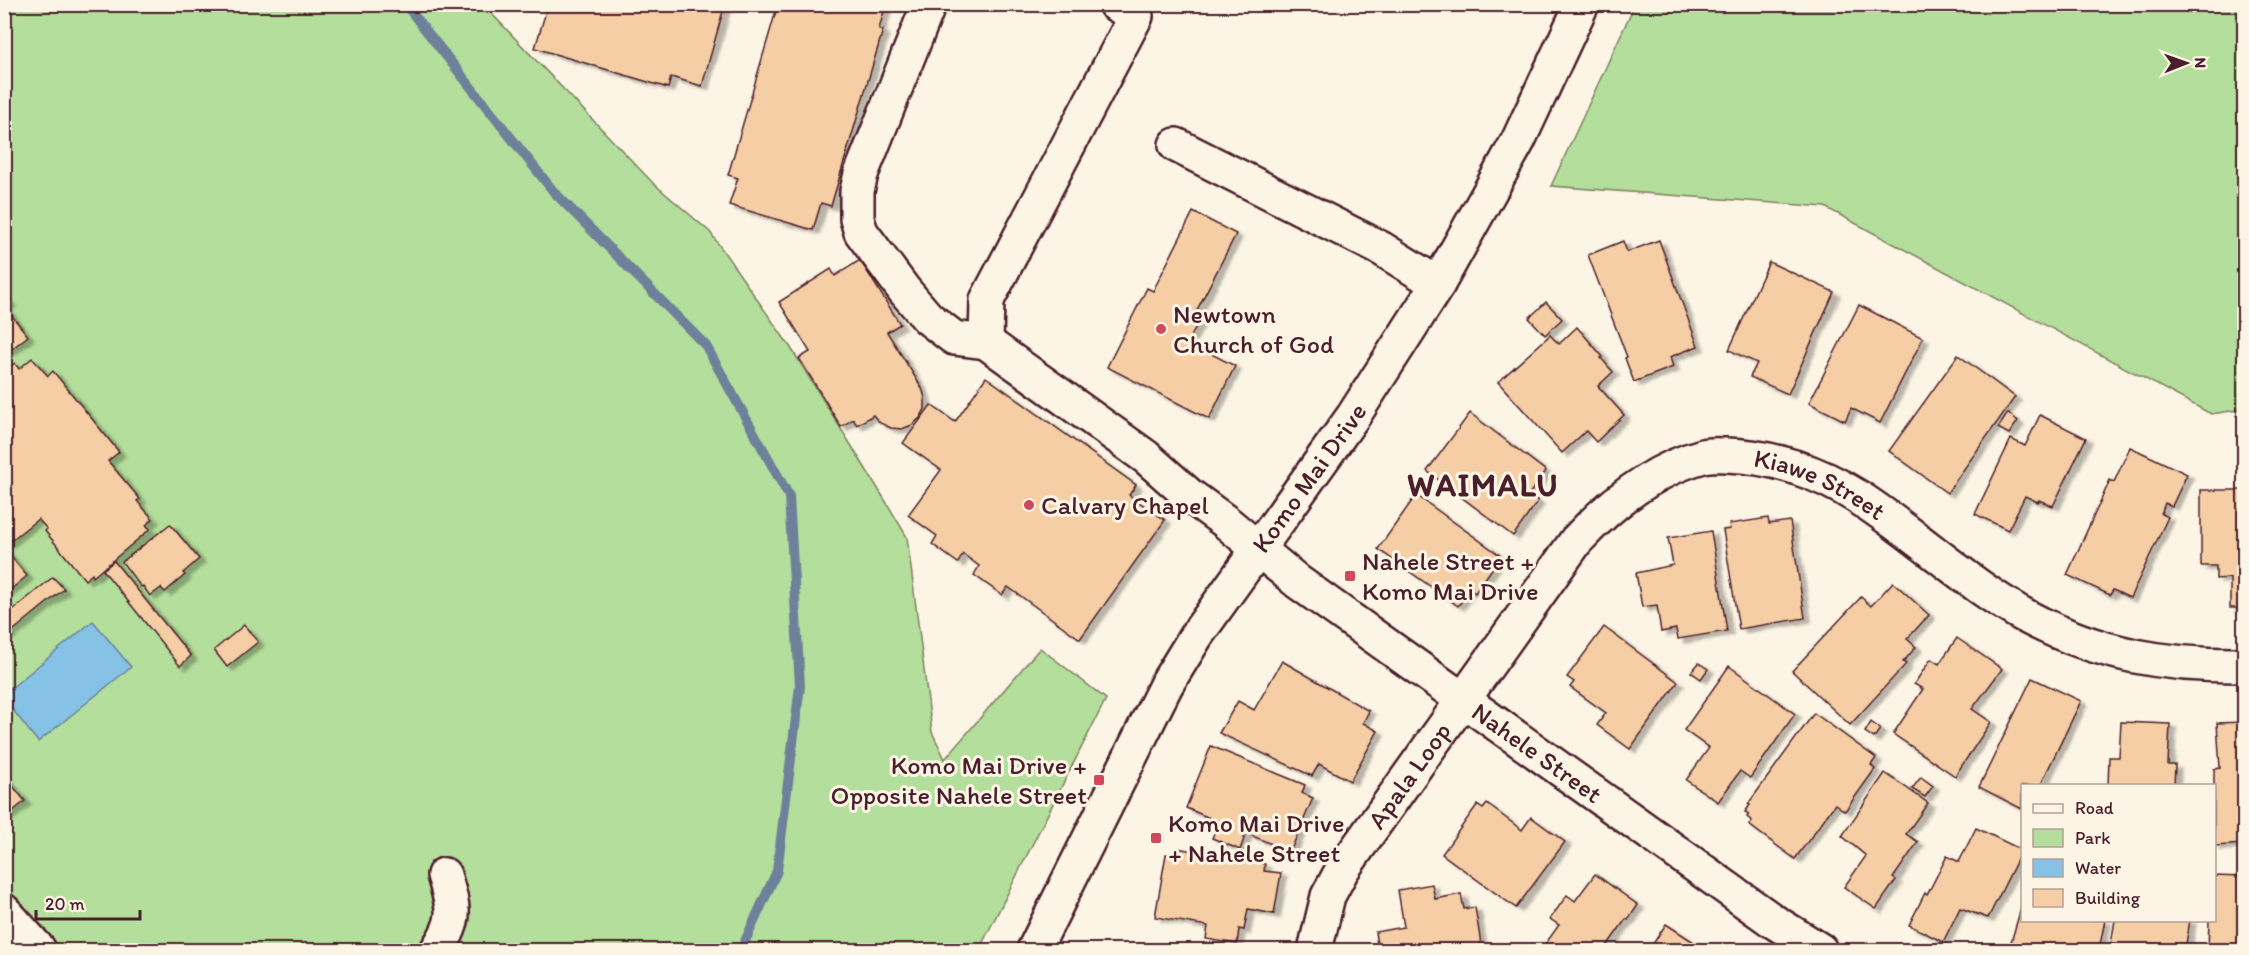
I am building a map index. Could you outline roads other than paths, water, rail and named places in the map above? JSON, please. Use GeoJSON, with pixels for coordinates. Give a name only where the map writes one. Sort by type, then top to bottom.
{"type":"FeatureCollection","features":[{"type":"Feature","properties":{"kind":"street"},"geometry":{"type":"LineString","coordinates":[[929,4],[861,174],[857,191],[857,219],[861,232],[928,318],[954,338],[986,342],[987,300],[1136,16],[1115,4]]}},
{"type":"Feature","properties":{"kind":"street","name":"Komo Mai Drive"},"geometry":{"type":"LineString","coordinates":[[1034,951],[1166,685],[1196,636],[1354,415],[1438,284],[1518,141],[1582,4]]}},
{"type":"Feature","properties":{"kind":"street"},"geometry":{"type":"LineString","coordinates":[[1176,145],[1382,249],[1438,284]]}},
{"type":"Feature","properties":{"kind":"street","name":"Nahele Street"},"geometry":{"type":"LineString","coordinates":[[986,342],[1146,457],[1189,495],[1298,582],[1773,921],[1820,951]]}},
{"type":"Feature","properties":{"kind":"street","name":"Kiawe Street"},"geometry":{"type":"LineString","coordinates":[[1463,700],[1576,541],[1604,512],[1633,490],[1660,474],[1705,455],[1745,456],[1780,462],[1833,483],[1859,498],[2001,601],[2050,629],[2078,640],[2134,657],[2161,662],[2203,666],[2244,665]]}},
{"type":"Feature","properties":{"kind":"street","name":"Apala Loop"},"geometry":{"type":"LineString","coordinates":[[1315,951],[1328,896],[1342,870],[1463,700]]}},
{"type":"Feature","properties":{"kind":"street"},"geometry":{"type":"LineString","coordinates":[[437,951],[450,931],[453,907],[444,875]]}},
{"type":"Feature","properties":{"kind":"street"},"geometry":{"type":"LineString","coordinates":[[4,911],[39,951]]}},
{"type":"Feature","properties":{"kind":"water"},"geometry":{"type":"Polygon","coordinates":[[[93,621],[131,667],[38,742],[5,700],[5,693],[93,621]]]}},
{"type":"Feature","properties":{"kind":"waterway"},"geometry":{"type":"LineString","coordinates":[[405,4],[554,192],[706,346],[789,496],[800,686],[777,871],[741,950]]}},
{"type":"Feature","properties":{"kind":"place","name":"Newtown Church of God"},"geometry":{"type":"Point","coordinates":[1161,329]}},
{"type":"Feature","properties":{"kind":"place","name":"Calvary Chapel"},"geometry":{"type":"Point","coordinates":[1029,505]}},
{"type":"Feature","properties":{"kind":"place","name":"Nahele Street + Komo Mai Drive"},"geometry":{"type":"Point","coordinates":[1350,576]}},
{"type":"Feature","properties":{"kind":"place","name":"Komo Mai Drive + Opposite Nahele Street"},"geometry":{"type":"Point","coordinates":[1099,780]}},
{"type":"Feature","properties":{"kind":"place","name":"Komo Mai Drive + Nahele Street"},"geometry":{"type":"Point","coordinates":[1156,838]}},
{"type":"Feature","properties":{"kind":"district","name":"WAIMALU"},"geometry":{"type":"Point","coordinates":[1483,485]}}]}
